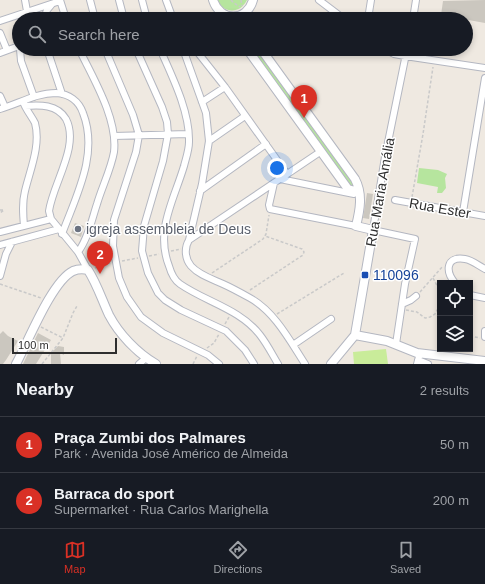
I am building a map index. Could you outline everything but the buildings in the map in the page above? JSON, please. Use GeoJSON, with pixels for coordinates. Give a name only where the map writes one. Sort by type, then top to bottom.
{"type":"FeatureCollection","features":[{"type":"Feature","properties":{"kind":"street"},"geometry":{"type":"LineString","coordinates":[[25,0],[27,11],[60,0],[64,12]]}},
{"type":"Feature","properties":{"kind":"street"},"geometry":{"type":"LineString","coordinates":[[90,0],[93,12]]}},
{"type":"Feature","properties":{"kind":"street"},"geometry":{"type":"LineString","coordinates":[[119,0],[122,12]]}},
{"type":"Feature","properties":{"kind":"street"},"geometry":{"type":"LineString","coordinates":[[142,0],[145,12]]}},
{"type":"Feature","properties":{"kind":"street"},"geometry":{"type":"LineString","coordinates":[[166,0],[170,12]]}},
{"type":"Feature","properties":{"kind":"street"},"geometry":{"type":"LineString","coordinates":[[213,0],[220,12]]}},
{"type":"Feature","properties":{"kind":"street"},"geometry":{"type":"LineString","coordinates":[[319,0],[335,12]]}},
{"type":"Feature","properties":{"kind":"street"},"geometry":{"type":"LineString","coordinates":[[369,12],[371,0]]}},
{"type":"Feature","properties":{"kind":"street"},"geometry":{"type":"LineString","coordinates":[[413,12],[416,0]]}},
{"type":"Feature","properties":{"kind":"street"},"geometry":{"type":"LineString","coordinates":[[46,12],[54,2]]}},
{"type":"Feature","properties":{"kind":"street"},"geometry":{"type":"LineString","coordinates":[[245,12],[252,4]]}},
{"type":"Feature","properties":{"kind":"street"},"geometry":{"type":"LineString","coordinates":[[0,21],[12,17]]}},
{"type":"Feature","properties":{"kind":"street"},"geometry":{"type":"LineString","coordinates":[[0,33],[7,50]]}},
{"type":"Feature","properties":{"kind":"street"},"geometry":{"type":"LineString","coordinates":[[0,53],[12,48]]}},
{"type":"Feature","properties":{"kind":"street"},"geometry":{"type":"LineString","coordinates":[[21,56],[34,97]]}},
{"type":"Feature","properties":{"kind":"street"},"geometry":{"type":"LineString","coordinates":[[49,56],[62,94]]}},
{"type":"Feature","properties":{"kind":"street"},"geometry":{"type":"LineString","coordinates":[[78,252],[88,232],[112,159],[114,136],[107,109],[82,56]]}},
{"type":"Feature","properties":{"kind":"street"},"geometry":{"type":"LineString","coordinates":[[108,56],[133,115],[139,135],[136,152],[114,220],[113,246],[119,278],[127,296],[141,317],[163,333],[208,354],[219,364]]}},
{"type":"Feature","properties":{"kind":"street"},"geometry":{"type":"LineString","coordinates":[[139,56],[162,107],[167,122],[168,134],[163,161],[145,220],[142,246],[143,257],[152,282],[158,293],[165,300],[181,310],[222,329],[233,337],[245,350],[254,364]]}},
{"type":"Feature","properties":{"kind":"street"},"geometry":{"type":"LineString","coordinates":[[163,56],[182,105],[189,142],[186,159],[166,221],[163,239],[164,253],[171,272],[177,282],[186,289],[232,312],[247,322],[260,335],[278,364]]}},
{"type":"Feature","properties":{"kind":"street"},"geometry":{"type":"LineString","coordinates":[[186,56],[208,119],[209,141],[200,191],[189,240],[186,246],[188,262],[193,268],[207,277],[244,294],[255,301],[272,317],[305,364]]}},
{"type":"Feature","properties":{"kind":"street"},"geometry":{"type":"LineString","coordinates":[[188,61],[192,56]]}},
{"type":"Feature","properties":{"kind":"street"},"geometry":{"type":"LineString","coordinates":[[200,56],[226,88],[287,174]]}},
{"type":"Feature","properties":{"kind":"street"},"geometry":{"type":"LineString","coordinates":[[252,56],[348,189],[359,194]]}},
{"type":"Feature","properties":{"kind":"street"},"geometry":{"type":"LineString","coordinates":[[266,56],[355,179],[359,194],[360,207],[356,226]]}},
{"type":"Feature","properties":{"kind":"street"},"geometry":{"type":"LineString","coordinates":[[405,56],[485,68]]}},
{"type":"Feature","properties":{"kind":"street","name":"Rua Maria Amália"},"geometry":{"type":"LineString","coordinates":[[355,335],[385,157],[405,56]]}},
{"type":"Feature","properties":{"kind":"street"},"geometry":{"type":"LineString","coordinates":[[463,212],[485,78]]}},
{"type":"Feature","properties":{"kind":"street"},"geometry":{"type":"LineString","coordinates":[[202,102],[226,88]]}},
{"type":"Feature","properties":{"kind":"street"},"geometry":{"type":"LineString","coordinates":[[0,96],[3,108],[24,103],[34,97],[46,94],[62,94],[74,99],[81,107],[86,122],[89,154],[81,182],[61,231]]}},
{"type":"Feature","properties":{"kind":"street"},"geometry":{"type":"LineString","coordinates":[[24,103],[55,108],[64,116],[69,128],[70,139],[49,211],[51,219],[78,252],[117,327],[146,358],[156,364]]}},
{"type":"Feature","properties":{"kind":"street"},"geometry":{"type":"LineString","coordinates":[[24,103],[34,122],[36,141],[32,164],[24,192],[24,226]]}},
{"type":"Feature","properties":{"kind":"street"},"geometry":{"type":"LineString","coordinates":[[209,141],[245,116]]}},
{"type":"Feature","properties":{"kind":"street"},"geometry":{"type":"LineString","coordinates":[[114,136],[188,134]]}},
{"type":"Feature","properties":{"kind":"street"},"geometry":{"type":"LineString","coordinates":[[200,191],[266,144]]}},
{"type":"Feature","properties":{"kind":"street"},"geometry":{"type":"LineString","coordinates":[[189,240],[320,152]]}},
{"type":"Feature","properties":{"kind":"street"},"geometry":{"type":"LineString","coordinates":[[280,179],[359,194]]}},
{"type":"Feature","properties":{"kind":"street"},"geometry":{"type":"LineString","coordinates":[[274,183],[270,209],[414,239],[396,344]]}},
{"type":"Feature","properties":{"kind":"street","name":"Rua Ester"},"geometry":{"type":"LineString","coordinates":[[395,200],[485,216]]}},
{"type":"Feature","properties":{"kind":"street"},"geometry":{"type":"LineString","coordinates":[[0,232],[51,219]]}},
{"type":"Feature","properties":{"kind":"street"},"geometry":{"type":"LineString","coordinates":[[0,245],[61,231]]}},
{"type":"Feature","properties":{"kind":"street"},"geometry":{"type":"LineString","coordinates":[[0,276],[6,254],[12,242]]}},
{"type":"Feature","properties":{"kind":"street"},"geometry":{"type":"LineString","coordinates":[[452,280],[448,270],[450,262],[454,259],[459,258],[468,260],[485,269]]}},
{"type":"Feature","properties":{"kind":"street"},"geometry":{"type":"LineString","coordinates":[[16,364],[55,288],[66,275],[76,270],[88,270]]}},
{"type":"Feature","properties":{"kind":"street"},"geometry":{"type":"LineString","coordinates":[[402,307],[416,296]]}},
{"type":"Feature","properties":{"kind":"street"},"geometry":{"type":"LineString","coordinates":[[473,296],[485,298]]}},
{"type":"Feature","properties":{"kind":"street"},"geometry":{"type":"LineString","coordinates":[[293,345],[331,319]]}},
{"type":"Feature","properties":{"kind":"street"},"geometry":{"type":"LineString","coordinates":[[485,331],[485,337]]}},
{"type":"Feature","properties":{"kind":"street"},"geometry":{"type":"LineString","coordinates":[[331,364],[355,335],[396,344],[428,364]]}},
{"type":"Feature","properties":{"kind":"street"},"geometry":{"type":"LineString","coordinates":[[139,364],[146,358]]}},
{"type":"Feature","properties":{"kind":"street"},"geometry":{"type":"LineString","coordinates":[[418,359],[485,361]]}},
{"type":"Feature","properties":{"kind":"path"},"geometry":{"type":"LineString","coordinates":[[231,0],[242,8],[241,0]]}},
{"type":"Feature","properties":{"kind":"path"},"geometry":{"type":"LineString","coordinates":[[411,203],[434,61]]}},
{"type":"Feature","properties":{"kind":"path"},"geometry":{"type":"LineString","coordinates":[[207,277],[263,239],[270,209]]}},
{"type":"Feature","properties":{"kind":"path"},"geometry":{"type":"LineString","coordinates":[[0,210],[4,210],[0,213]]}},
{"type":"Feature","properties":{"kind":"path"},"geometry":{"type":"LineString","coordinates":[[244,294],[303,255],[304,252],[302,249],[264,236]]}},
{"type":"Feature","properties":{"kind":"path"},"geometry":{"type":"LineString","coordinates":[[416,296],[446,262]]}},
{"type":"Feature","properties":{"kind":"path"},"geometry":{"type":"LineString","coordinates":[[272,317],[344,273]]}},
{"type":"Feature","properties":{"kind":"path"},"geometry":{"type":"LineString","coordinates":[[433,278],[437,285]]}},
{"type":"Feature","properties":{"kind":"path"},"geometry":{"type":"LineString","coordinates":[[0,284],[48,300]]}},
{"type":"Feature","properties":{"kind":"path"},"geometry":{"type":"LineString","coordinates":[[42,364],[63,338],[73,313],[78,306]]}},
{"type":"Feature","properties":{"kind":"path"},"geometry":{"type":"LineString","coordinates":[[402,307],[417,312],[425,318],[430,318],[437,310]]}},
{"type":"Feature","properties":{"kind":"path"},"geometry":{"type":"LineString","coordinates":[[192,364],[202,351],[214,342],[232,312]]}},
{"type":"Feature","properties":{"kind":"path"},"geometry":{"type":"LineString","coordinates":[[36,325],[63,338]]}},
{"type":"Feature","properties":{"kind":"green space"},"geometry":{"type":"Polygon","coordinates":[[[217,0],[247,0],[240,8],[236,10],[228,10],[220,5],[217,0]]]}},
{"type":"Feature","properties":{"kind":"green space"},"geometry":{"type":"Polygon","coordinates":[[[255,56],[264,56],[356,184],[353,190],[255,56]]]}},
{"type":"Feature","properties":{"kind":"green space"},"geometry":{"type":"Polygon","coordinates":[[[419,168],[438,170],[447,174],[445,178],[446,188],[442,193],[437,193],[438,187],[417,183],[419,168]]]}},
{"type":"Feature","properties":{"kind":"green space"},"geometry":{"type":"Polygon","coordinates":[[[386,349],[388,364],[354,364],[353,352],[386,349]]]}},
{"type":"Feature","properties":{"kind":"place","name":"Praça Zumbi dos Palmares"},"geometry":{"type":"Point","coordinates":[304,118]}},
{"type":"Feature","properties":{"kind":"place","name":"igreja assembleia de Deus"},"geometry":{"type":"Point","coordinates":[78,229]}},
{"type":"Feature","properties":{"kind":"place","name":"Barraca do sport"},"geometry":{"type":"Point","coordinates":[100,274]}},
{"type":"Feature","properties":{"kind":"place","name":"110096"},"geometry":{"type":"Point","coordinates":[365,275]}}]}
